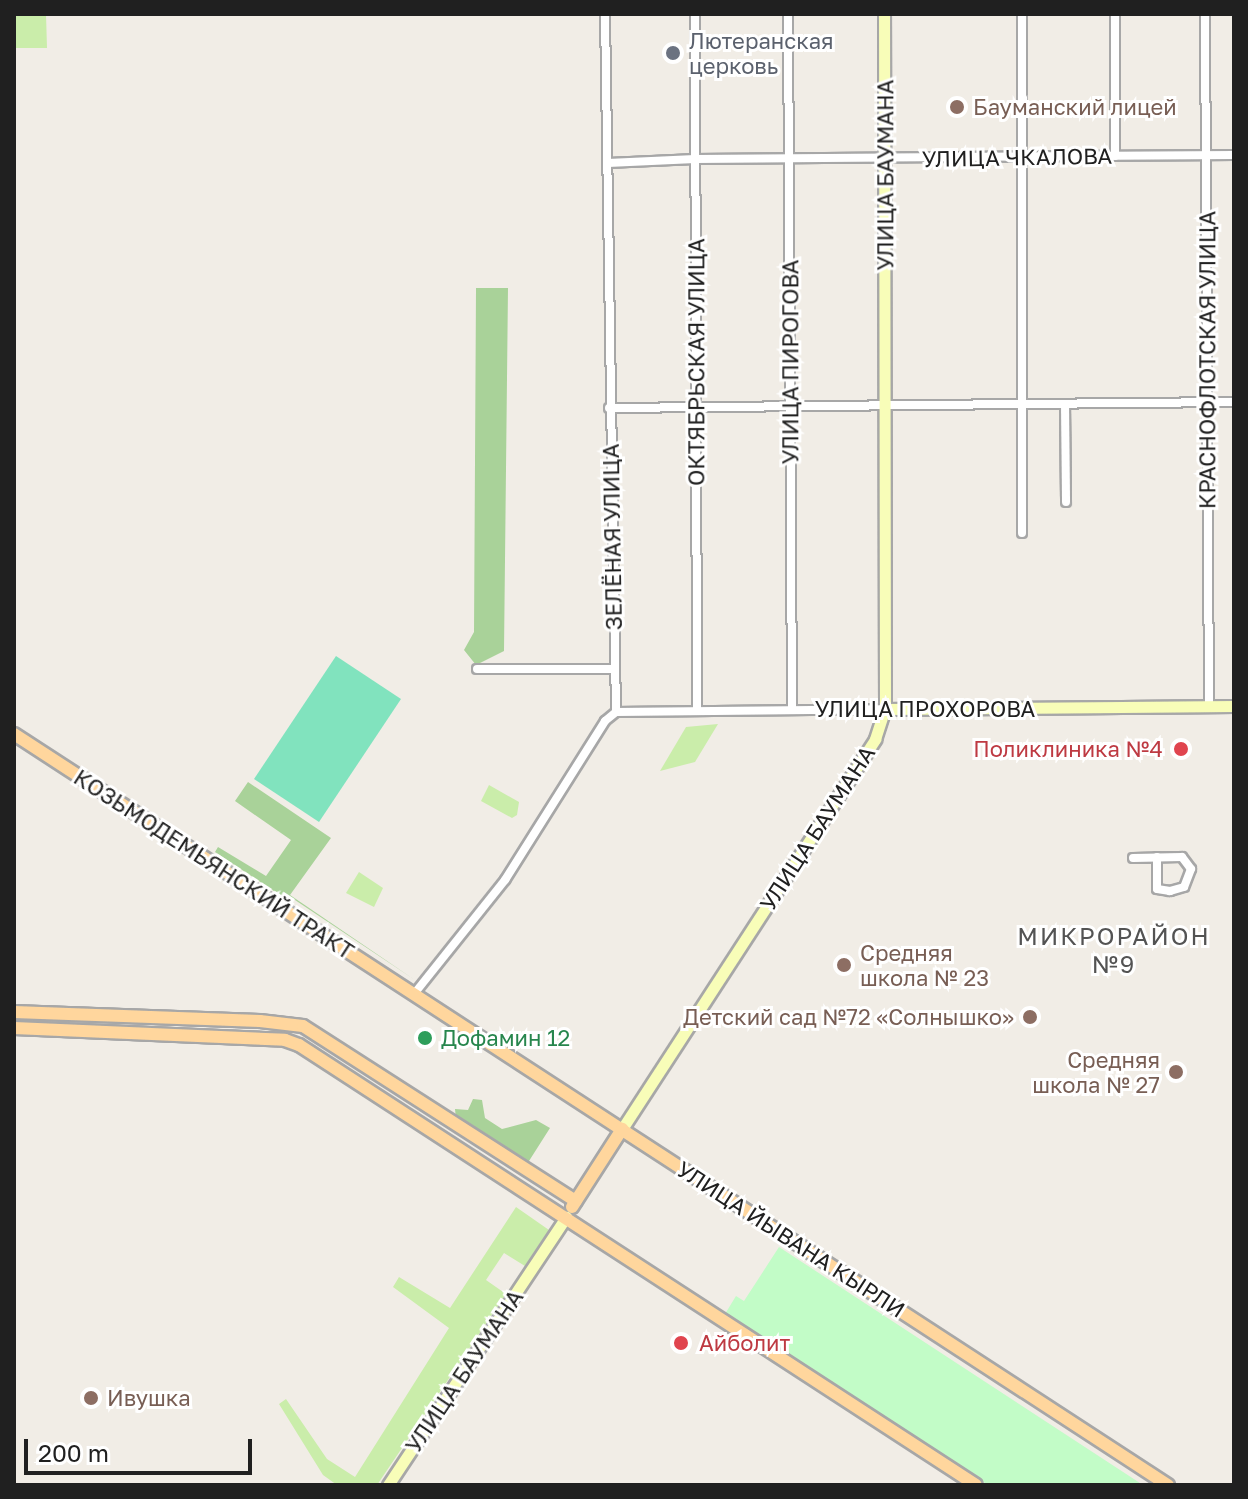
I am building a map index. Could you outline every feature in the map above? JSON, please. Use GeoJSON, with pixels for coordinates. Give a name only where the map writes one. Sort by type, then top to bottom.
{"type":"FeatureCollection","features":[{"type":"Feature","properties":{"kind":"main road","name":"КОЗЬМОДЕМЬЯНСКИЙ ТРАКТ"},"geometry":{"type":"LineString","coordinates":[[14,734],[414,994]]}},
{"type":"Feature","properties":{"kind":"main road","name":"УЛИЦА ЙЫВАНА КЫРЛИ"},"geometry":{"type":"LineString","coordinates":[[414,994],[1168,1485]]}},
{"type":"Feature","properties":{"kind":"main road"},"geometry":{"type":"LineString","coordinates":[[14,1012],[260,1021],[309,1029],[576,1201]]}},
{"type":"Feature","properties":{"kind":"main road"},"geometry":{"type":"LineString","coordinates":[[48,1013],[48,1029]]}},
{"type":"Feature","properties":{"kind":"main road"},"geometry":{"type":"LineString","coordinates":[[93,1031],[94,1014]]}},
{"type":"Feature","properties":{"kind":"main road"},"geometry":{"type":"LineString","coordinates":[[259,1038],[260,1021]]}},
{"type":"Feature","properties":{"kind":"main road"},"geometry":{"type":"LineString","coordinates":[[14,1028],[259,1038],[285,1040],[299,1045],[976,1485]]}},
{"type":"Feature","properties":{"kind":"main road"},"geometry":{"type":"LineString","coordinates":[[441,1136],[451,1121]]}},
{"type":"Feature","properties":{"kind":"main road","name":"УЛИЦА БАУМАНА"},"geometry":{"type":"LineString","coordinates":[[566,1217],[622,1129]]}},
{"type":"Feature","properties":{"kind":"street","name":"ЗЕЛЁНАЯ УЛИЦА"},"geometry":{"type":"LineString","coordinates":[[605,14],[616,712]]}},
{"type":"Feature","properties":{"kind":"street","name":"ОКТЯБРЬСКАЯ УЛИЦА"},"geometry":{"type":"LineString","coordinates":[[695,14],[697,711]]}},
{"type":"Feature","properties":{"kind":"street","name":"УЛИЦА ПИРОГОВА"},"geometry":{"type":"LineString","coordinates":[[788,14],[792,710]]}},
{"type":"Feature","properties":{"kind":"street","name":"УЛИЦА БАУМАНА"},"geometry":{"type":"LineString","coordinates":[[622,1129],[875,739],[885,709],[884,14]]}},
{"type":"Feature","properties":{"kind":"street"},"geometry":{"type":"LineString","coordinates":[[1022,14],[1022,533]]}},
{"type":"Feature","properties":{"kind":"street"},"geometry":{"type":"LineString","coordinates":[[1115,14],[1115,156]]}},
{"type":"Feature","properties":{"kind":"street","name":"КРАСНОФЛОТСКАЯ УЛИЦА"},"geometry":{"type":"LineString","coordinates":[[1205,14],[1209,706]]}},
{"type":"Feature","properties":{"kind":"street","name":"УЛИЦА ЧКАЛОВА"},"geometry":{"type":"LineString","coordinates":[[608,163],[695,159],[1234,155]]}},
{"type":"Feature","properties":{"kind":"street"},"geometry":{"type":"LineString","coordinates":[[609,408],[1234,402]]}},
{"type":"Feature","properties":{"kind":"street"},"geometry":{"type":"LineString","coordinates":[[1065,404],[1066,502]]}},
{"type":"Feature","properties":{"kind":"street"},"geometry":{"type":"LineString","coordinates":[[477,669],[615,669]]}},
{"type":"Feature","properties":{"kind":"street","name":"УЛИЦА ПРОХОРОВА"},"geometry":{"type":"LineString","coordinates":[[616,712],[1234,706]]}},
{"type":"Feature","properties":{"kind":"street"},"geometry":{"type":"LineString","coordinates":[[414,994],[505,880],[605,721],[616,712]]}},
{"type":"Feature","properties":{"kind":"street"},"geometry":{"type":"LineString","coordinates":[[1133,858],[1157,857],[1182,857],[1191,869],[1184,887],[1170,891],[1157,889],[1157,857]]}},
{"type":"Feature","properties":{"kind":"street","name":"УЛИЦА БАУМАНА"},"geometry":{"type":"LineString","coordinates":[[388,1485],[566,1217]]}},
{"type":"Feature","properties":{"kind":"green space"},"geometry":{"type":"Polygon","coordinates":[[[14,14],[46,14],[47,48],[14,48],[14,14]]]}},
{"type":"Feature","properties":{"kind":"green space"},"geometry":{"type":"Polygon","coordinates":[[[476,288],[508,288],[504,651],[476,665],[464,650],[474,632],[476,288]]]}},
{"type":"Feature","properties":{"kind":"green space"},"geometry":{"type":"Polygon","coordinates":[[[336,656],[401,699],[319,822],[254,779],[336,656]]]}},
{"type":"Feature","properties":{"kind":"green space"},"geometry":{"type":"Polygon","coordinates":[[[718,724],[695,762],[660,771],[686,727],[718,724]]]}},
{"type":"Feature","properties":{"kind":"green space"},"geometry":{"type":"Polygon","coordinates":[[[248,782],[331,838],[290,895],[415,980],[289,896],[286,899],[215,852],[218,847],[266,876],[291,840],[235,801],[248,782]]]}},
{"type":"Feature","properties":{"kind":"green space"},"geometry":{"type":"Polygon","coordinates":[[[489,785],[519,802],[517,815],[512,818],[481,801],[489,785]]]}},
{"type":"Feature","properties":{"kind":"green space"},"geometry":{"type":"Polygon","coordinates":[[[359,872],[383,888],[374,907],[346,893],[359,872]]]}},
{"type":"Feature","properties":{"kind":"green space"},"geometry":{"type":"Polygon","coordinates":[[[473,1099],[482,1100],[485,1118],[502,1129],[536,1120],[550,1128],[529,1161],[522,1162],[456,1119],[455,1109],[468,1110],[473,1099]]]}},
{"type":"Feature","properties":{"kind":"green space"},"geometry":{"type":"Polygon","coordinates":[[[516,1207],[549,1230],[525,1266],[504,1253],[486,1280],[506,1294],[377,1485],[337,1485],[323,1475],[279,1404],[286,1399],[327,1459],[355,1477],[449,1328],[393,1287],[399,1277],[450,1308],[516,1207]]]}},
{"type":"Feature","properties":{"kind":"green space"},"geometry":{"type":"Polygon","coordinates":[[[779,1247],[1143,1485],[988,1485],[725,1314],[736,1296],[744,1301],[779,1247]]]}},
{"type":"Feature","properties":{"kind":"place","name":"Лютеранская церковь"},"geometry":{"type":"Point","coordinates":[673,53]}},
{"type":"Feature","properties":{"kind":"place","name":"Бауманский лицей"},"geometry":{"type":"Point","coordinates":[957,107]}},
{"type":"Feature","properties":{"kind":"place","name":"Поликлиника №4"},"geometry":{"type":"Point","coordinates":[1181,749]}},
{"type":"Feature","properties":{"kind":"place","name":"Средняя школа № 23"},"geometry":{"type":"Point","coordinates":[844,965]}},
{"type":"Feature","properties":{"kind":"place","name":"Детский сад №72 «Солнышко»"},"geometry":{"type":"Point","coordinates":[1030,1017]}},
{"type":"Feature","properties":{"kind":"place","name":"Дофамин 12"},"geometry":{"type":"Point","coordinates":[425,1038]}},
{"type":"Feature","properties":{"kind":"place","name":"Средняя школа № 27"},"geometry":{"type":"Point","coordinates":[1176,1072]}},
{"type":"Feature","properties":{"kind":"place","name":"Айболит"},"geometry":{"type":"Point","coordinates":[681,1343]}},
{"type":"Feature","properties":{"kind":"place","name":"Ивушка"},"geometry":{"type":"Point","coordinates":[91,1398]}},
{"type":"Feature","properties":{"kind":"district","name":"МИКРОРАЙОН №9"},"geometry":{"type":"Point","coordinates":[1114,950]}}]}
